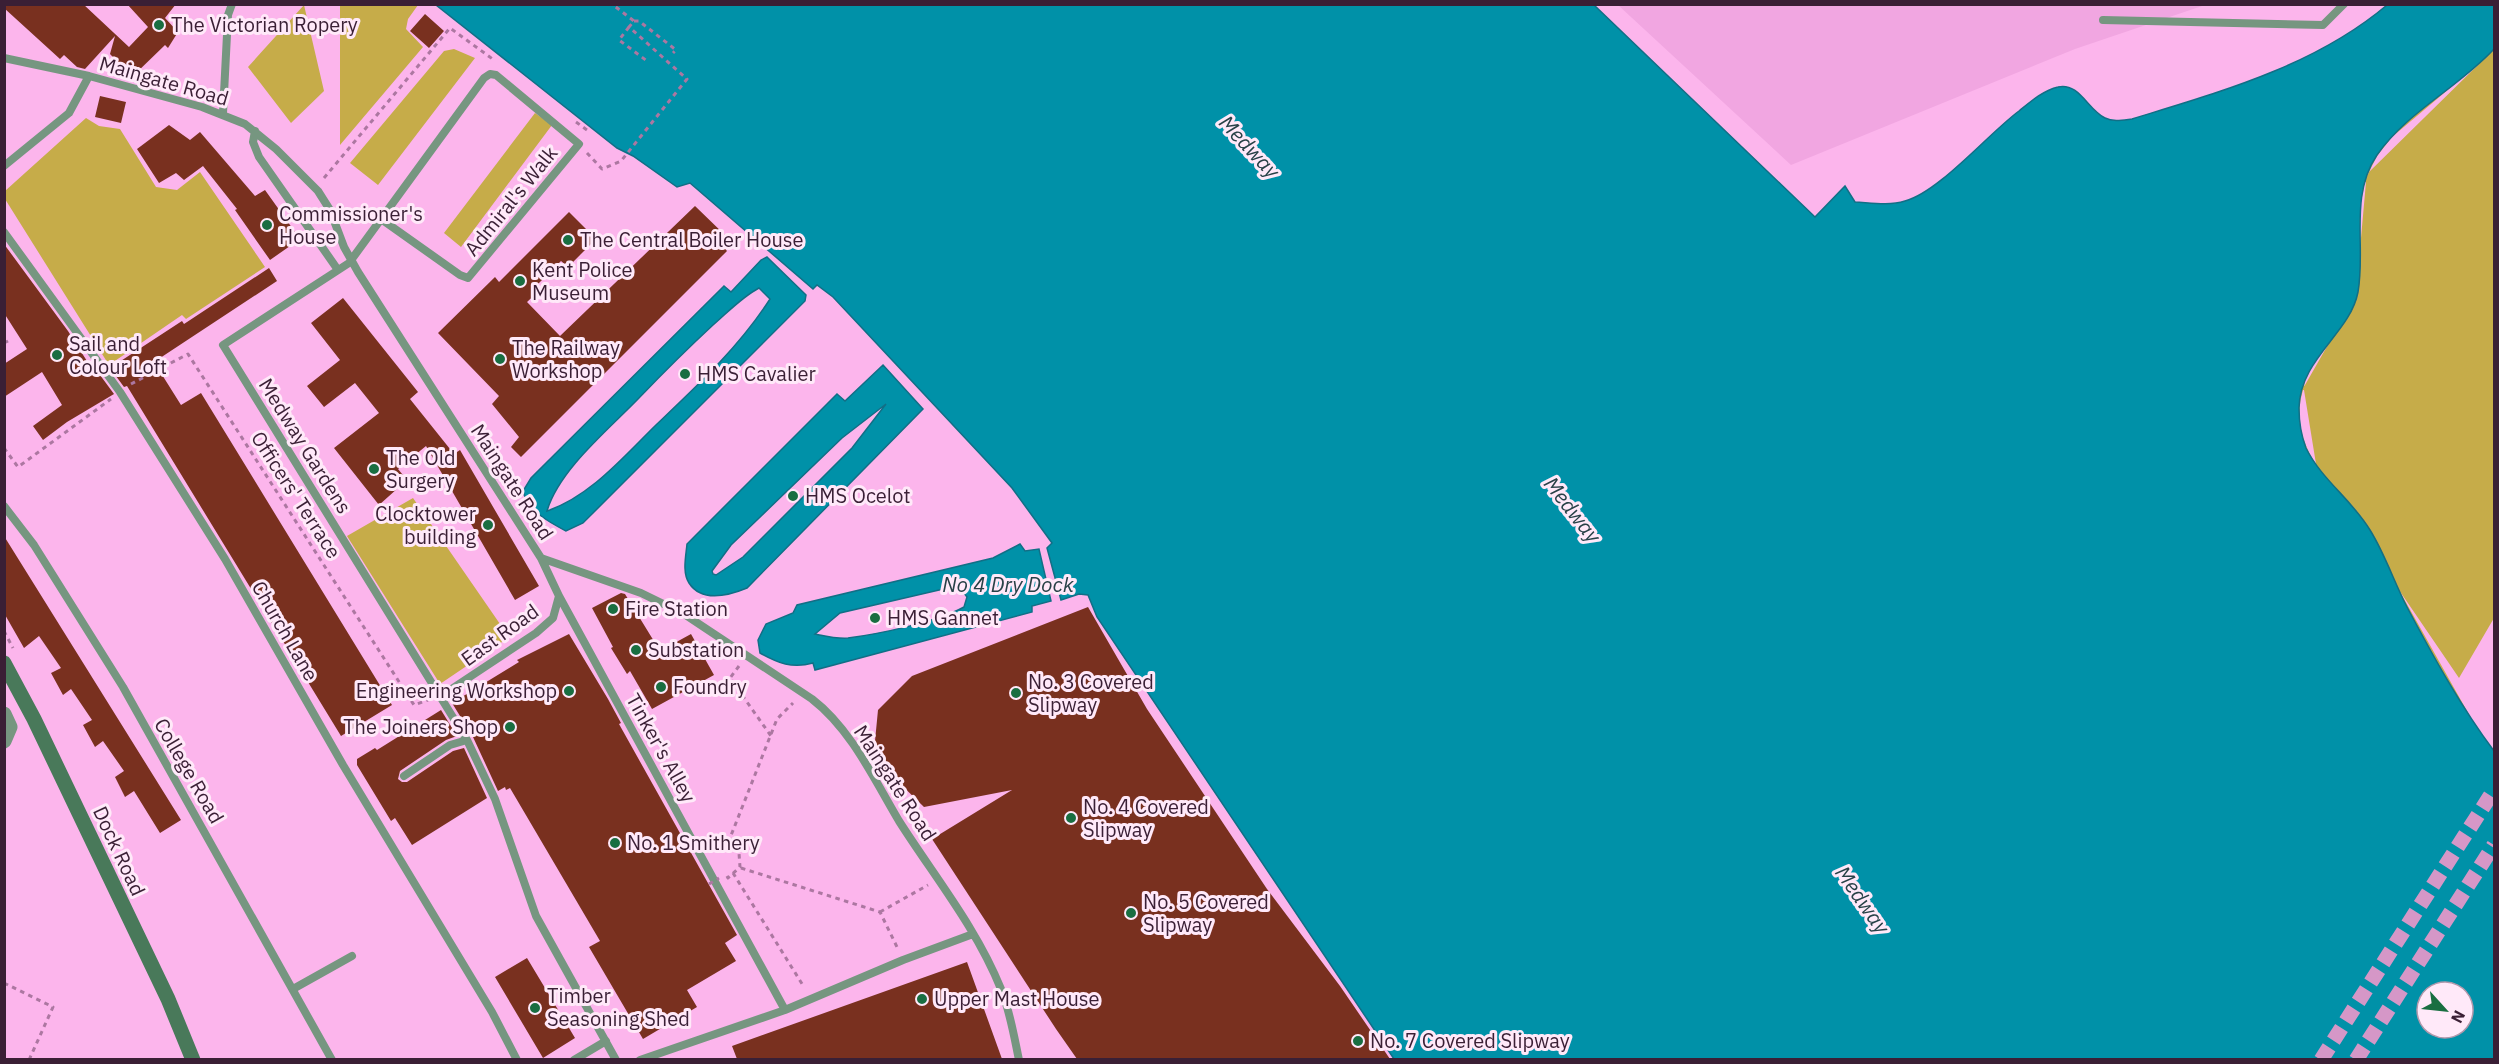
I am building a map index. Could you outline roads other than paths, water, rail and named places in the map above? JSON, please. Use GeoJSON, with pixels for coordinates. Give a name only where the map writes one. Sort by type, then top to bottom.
{"type":"FeatureCollection","features":[{"type":"Feature","properties":{"kind":"street","name":"Dock Road"},"geometry":{"type":"LineString","coordinates":[[4,663],[34,719],[168,999],[193,1059]]}},
{"type":"Feature","properties":{"kind":"lane"},"geometry":{"type":"LineString","coordinates":[[223,113],[228,15],[232,4]]}},
{"type":"Feature","properties":{"kind":"lane"},"geometry":{"type":"LineString","coordinates":[[2103,20],[2323,26],[2344,4]]}},
{"type":"Feature","properties":{"kind":"lane","name":"Maingate Road"},"geometry":{"type":"LineString","coordinates":[[4,58],[89,76],[223,113],[255,131],[315,186],[330,210],[350,258],[541,558],[641,593],[684,614],[824,708],[837,724],[855,748],[973,934],[1002,990],[1019,1059]]}},
{"type":"Feature","properties":{"kind":"lane","name":"Medway Gardens"},"geometry":{"type":"LineString","coordinates":[[441,696],[223,345],[349,263],[350,258],[490,74],[496,75],[579,144]]}},
{"type":"Feature","properties":{"kind":"lane"},"geometry":{"type":"LineString","coordinates":[[4,166],[69,113],[89,76]]}},
{"type":"Feature","properties":{"kind":"lane"},"geometry":{"type":"LineString","coordinates":[[255,131],[253,142],[259,157],[338,270]]}},
{"type":"Feature","properties":{"kind":"lane","name":"Admiral's Walk"},"geometry":{"type":"LineString","coordinates":[[381,219],[468,278],[579,144]]}},
{"type":"Feature","properties":{"kind":"lane","name":"Church Lane"},"geometry":{"type":"LineString","coordinates":[[4,232],[120,392],[225,559],[342,765],[492,1012],[517,1059]]}},
{"type":"Feature","properties":{"kind":"lane","name":"College Road"},"geometry":{"type":"LineString","coordinates":[[4,506],[34,545],[123,687],[332,1059]]}},
{"type":"Feature","properties":{"kind":"lane","name":"East Road"},"geometry":{"type":"LineString","coordinates":[[441,696],[536,633],[553,618],[559,596],[541,558]]}},
{"type":"Feature","properties":{"kind":"lane","name":"Tinker's Alley"},"geometry":{"type":"LineString","coordinates":[[559,596],[785,1010]]}},
{"type":"Feature","properties":{"kind":"lane"},"geometry":{"type":"LineString","coordinates":[[441,696],[467,740],[495,799],[536,916],[616,1059]]}},
{"type":"Feature","properties":{"kind":"lane"},"geometry":{"type":"LineString","coordinates":[[404,776],[450,745],[467,740]]}},
{"type":"Feature","properties":{"kind":"lane"},"geometry":{"type":"LineString","coordinates":[[640,1059],[785,1010],[903,960],[973,934]]}},
{"type":"Feature","properties":{"kind":"lane"},"geometry":{"type":"LineString","coordinates":[[293,989],[352,956]]}},
{"type":"Feature","properties":{"kind":"lane"},"geometry":{"type":"LineString","coordinates":[[574,1059],[606,1041]]}},
{"type":"Feature","properties":{"kind":"water","name":"Medway"},"geometry":{"type":"Polygon","coordinates":[[[436,5],[1594,5],[1815,217],[1845,186],[1855,202],[1893,203],[1918,195],[1948,175],[2028,104],[2058,87],[2072,89],[2099,114],[2108,119],[2132,119],[2232,87],[2298,61],[2329,45],[2387,5],[2494,5],[2494,49],[2465,76],[2403,126],[2377,155],[2368,171],[2361,204],[2358,292],[2346,321],[2316,360],[2308,375],[2301,390],[2299,408],[2303,438],[2312,459],[2370,530],[2407,607],[2437,662],[2470,717],[2494,751],[2494,1059],[1394,1059],[1097,617],[1088,595],[1079,594],[1061,600],[1047,548],[1052,543],[1012,488],[833,297],[817,285],[813,289],[690,183],[677,187],[633,156],[617,148],[436,5]]]}},
{"type":"Feature","properties":{"kind":"water"},"geometry":{"type":"Polygon","coordinates":[[[767,257],[806,295],[805,301],[583,523],[566,531],[534,510],[523,491],[531,478],[724,286],[731,292],[761,260],[767,257]],[[759,288],[735,305],[694,343],[586,451],[562,481],[547,511],[578,496],[619,462],[717,365],[770,299],[759,288]]]}},
{"type":"Feature","properties":{"kind":"water"},"geometry":{"type":"Polygon","coordinates":[[[883,365],[923,409],[747,588],[716,596],[701,593],[695,589],[689,583],[686,574],[687,544],[837,394],[845,401],[883,365]],[[886,404],[842,438],[731,545],[712,571],[713,574],[716,575],[743,557],[852,448],[886,404]]]}},
{"type":"Feature","properties":{"kind":"water","name":"No 4 Dry Dock"},"geometry":{"type":"Polygon","coordinates":[[[1020,544],[1025,551],[1039,549],[1051,601],[1032,606],[1032,612],[815,670],[813,663],[785,664],[760,653],[758,640],[766,624],[793,613],[797,605],[993,558],[1020,544]],[[952,587],[840,613],[815,634],[848,638],[924,622],[964,607],[967,597],[961,589],[952,587]]]}},
{"type":"Feature","properties":{"kind":"tunnel"},"geometry":{"type":"LineString","coordinates":[[2321,1060],[2494,790]]}},
{"type":"Feature","properties":{"kind":"tunnel"},"geometry":{"type":"LineString","coordinates":[[2356,1060],[2494,845]]}},
{"type":"Feature","properties":{"kind":"place","name":"The Victorian Ropery"},"geometry":{"type":"Point","coordinates":[159,25]}},
{"type":"Feature","properties":{"kind":"place","name":"Commissioner's House"},"geometry":{"type":"Point","coordinates":[267,225]}},
{"type":"Feature","properties":{"kind":"place","name":"The Central Boiler House"},"geometry":{"type":"Point","coordinates":[568,240]}},
{"type":"Feature","properties":{"kind":"place","name":"Kent Police Museum"},"geometry":{"type":"Point","coordinates":[520,281]}},
{"type":"Feature","properties":{"kind":"place","name":"Sail and Colour Loft"},"geometry":{"type":"Point","coordinates":[57,355]}},
{"type":"Feature","properties":{"kind":"place","name":"The Railway Workshop"},"geometry":{"type":"Point","coordinates":[500,359]}},
{"type":"Feature","properties":{"kind":"place","name":"HMS Cavalier"},"geometry":{"type":"Point","coordinates":[685,374]}},
{"type":"Feature","properties":{"kind":"place","name":"The Old Surgery"},"geometry":{"type":"Point","coordinates":[374,469]}},
{"type":"Feature","properties":{"kind":"place","name":"HMS Ocelot"},"geometry":{"type":"Point","coordinates":[793,496]}},
{"type":"Feature","properties":{"kind":"place","name":"Clocktower building"},"geometry":{"type":"Point","coordinates":[488,525]}},
{"type":"Feature","properties":{"kind":"place","name":"Fire Station"},"geometry":{"type":"Point","coordinates":[613,609]}},
{"type":"Feature","properties":{"kind":"place","name":"HMS Gannet"},"geometry":{"type":"Point","coordinates":[875,618]}},
{"type":"Feature","properties":{"kind":"place","name":"Substation"},"geometry":{"type":"Point","coordinates":[636,650]}},
{"type":"Feature","properties":{"kind":"place","name":"Foundry"},"geometry":{"type":"Point","coordinates":[661,687]}},
{"type":"Feature","properties":{"kind":"place","name":"Engineering Workshop"},"geometry":{"type":"Point","coordinates":[569,691]}},
{"type":"Feature","properties":{"kind":"place","name":"No. 3 Covered Slipway"},"geometry":{"type":"Point","coordinates":[1016,693]}},
{"type":"Feature","properties":{"kind":"place","name":"The Joiners Shop"},"geometry":{"type":"Point","coordinates":[510,727]}},
{"type":"Feature","properties":{"kind":"place","name":"No. 4 Covered Slipway"},"geometry":{"type":"Point","coordinates":[1071,818]}},
{"type":"Feature","properties":{"kind":"place","name":"No. 1 Smithery"},"geometry":{"type":"Point","coordinates":[615,843]}},
{"type":"Feature","properties":{"kind":"place","name":"No. 5 Covered Slipway"},"geometry":{"type":"Point","coordinates":[1131,913]}},
{"type":"Feature","properties":{"kind":"place","name":"Upper Mast House"},"geometry":{"type":"Point","coordinates":[922,999]}},
{"type":"Feature","properties":{"kind":"place","name":"Timber Seasoning Shed"},"geometry":{"type":"Point","coordinates":[535,1008]}},
{"type":"Feature","properties":{"kind":"place","name":"No. 7 Covered Slipway"},"geometry":{"type":"Point","coordinates":[1358,1041]}}]}
